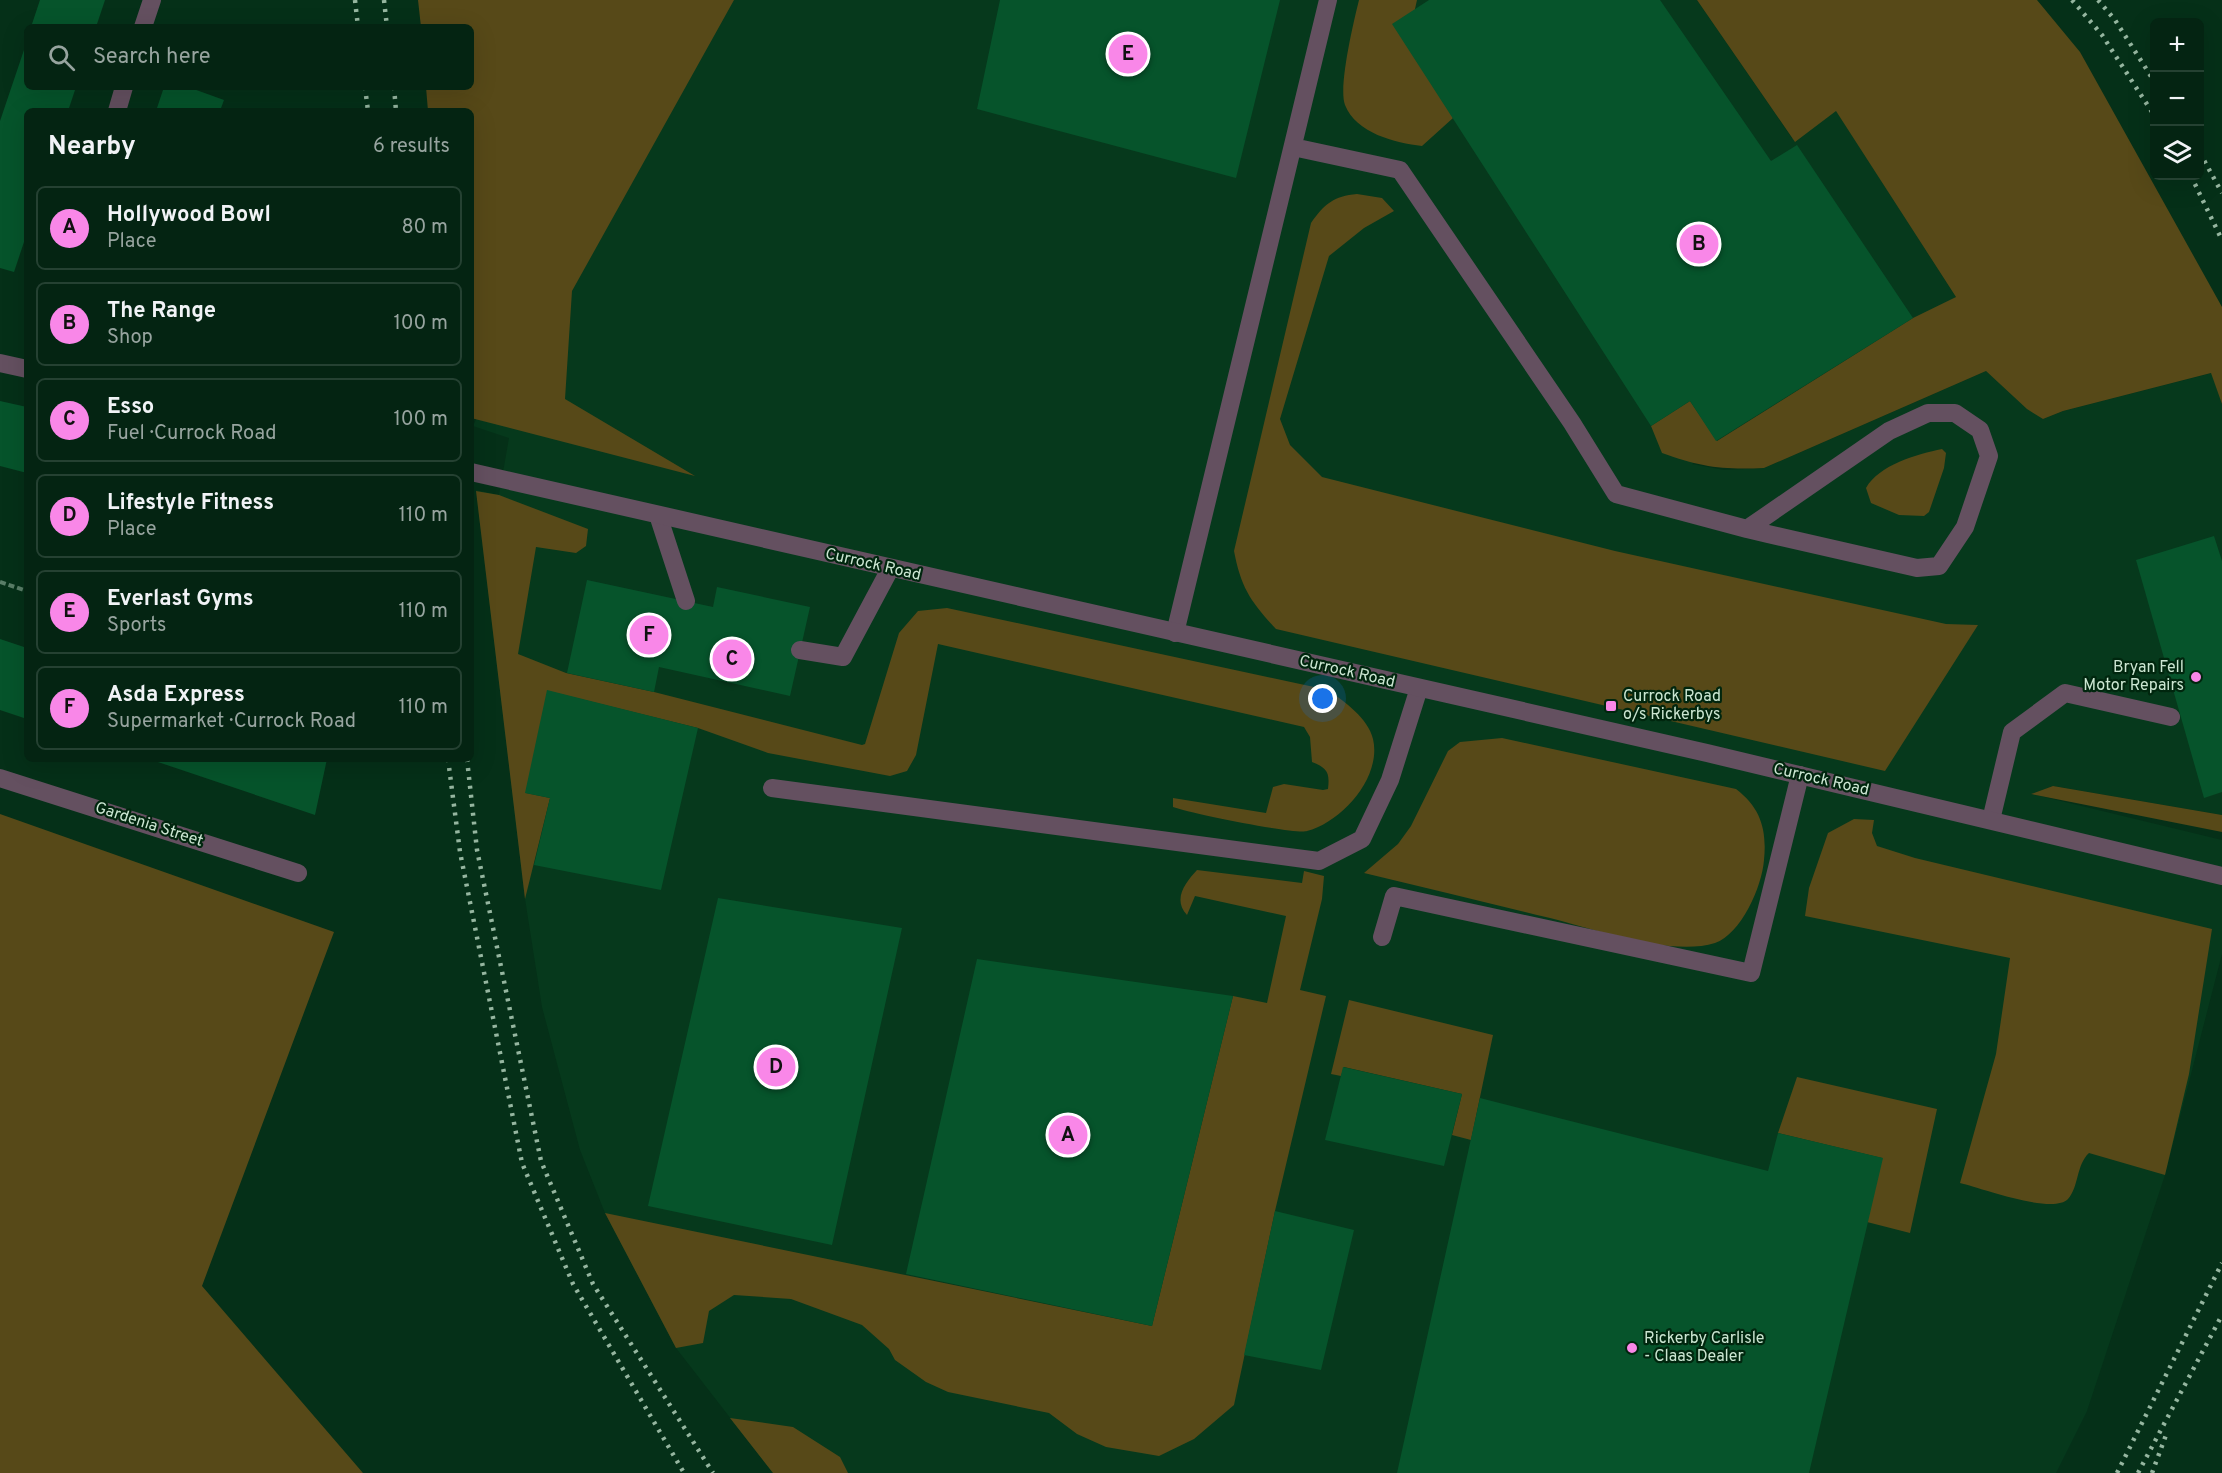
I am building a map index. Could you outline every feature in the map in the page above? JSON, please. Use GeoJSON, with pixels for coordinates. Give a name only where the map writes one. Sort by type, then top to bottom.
{"type":"FeatureCollection","features":[{"type":"Feature","properties":{"kind":"street"},"geometry":{"type":"LineString","coordinates":[[144,24],[152,0]]}},
{"type":"Feature","properties":{"kind":"street"},"geometry":{"type":"LineString","coordinates":[[1175,633],[1328,0]]}},
{"type":"Feature","properties":{"kind":"street"},"geometry":{"type":"LineString","coordinates":[[118,108],[123,90]]}},
{"type":"Feature","properties":{"kind":"street"},"geometry":{"type":"LineString","coordinates":[[1293,147],[1400,170],[1572,423],[1616,494],[1747,529],[1917,568],[1939,566],[1965,528],[1989,456],[1980,430],[1955,413],[1928,413],[1889,431],[1747,529]]}},
{"type":"Feature","properties":{"kind":"street"},"geometry":{"type":"LineString","coordinates":[[0,363],[24,368]]}},
{"type":"Feature","properties":{"kind":"street","name":"Currock Road"},"geometry":{"type":"LineString","coordinates":[[476,473],[1800,775],[2222,876]]}},
{"type":"Feature","properties":{"kind":"street"},"geometry":{"type":"LineString","coordinates":[[658,515],[686,601]]}},
{"type":"Feature","properties":{"kind":"street"},"geometry":{"type":"LineString","coordinates":[[800,650],[843,657],[890,569]]}},
{"type":"Feature","properties":{"kind":"street"},"geometry":{"type":"LineString","coordinates":[[772,788],[1319,861],[1362,839],[1390,780],[1419,688]]}},
{"type":"Feature","properties":{"kind":"street"},"geometry":{"type":"LineString","coordinates":[[1991,820],[2012,732],[2065,693],[2171,717]]}},
{"type":"Feature","properties":{"kind":"street"},"geometry":{"type":"LineString","coordinates":[[1382,937],[1394,896],[1751,973],[1800,775]]}},
{"type":"Feature","properties":{"kind":"street","name":"Gardenia Street"},"geometry":{"type":"LineString","coordinates":[[0,778],[298,873]]}},
{"type":"Feature","properties":{"kind":"path"},"geometry":{"type":"LineString","coordinates":[[0,582],[24,590]]}},
{"type":"Feature","properties":{"kind":"shaded area"},"geometry":{"type":"Polygon","coordinates":[[[418,0],[734,0],[572,291],[565,399],[695,476],[474,419],[474,108],[428,108],[426,90],[474,90],[474,24],[421,24],[418,0]]]}},
{"type":"Feature","properties":{"kind":"shaded area"},"geometry":{"type":"Polygon","coordinates":[[[468,0],[1697,0],[1792,138],[1836,110],[1956,297],[1692,464],[1724,470],[1764,468],[1986,371],[2043,419],[2063,411],[2212,373],[2222,404],[2222,815],[2053,786],[2032,794],[2222,840],[2222,954],[2165,1175],[2087,1411],[2056,1473],[773,1473],[676,1348],[605,1213],[580,1150],[542,1007],[525,899],[476,490],[499,495],[509,438],[474,426],[482,407],[474,363],[474,108],[471,108],[471,90],[474,90],[474,24],[471,24],[468,0]]]}},
{"type":"Feature","properties":{"kind":"shaded area"},"geometry":{"type":"Polygon","coordinates":[[[1359,0],[1417,0],[1415,9],[1453,118],[1422,146],[1378,135],[1358,123],[1350,115],[1345,105],[1343,96],[1345,69],[1359,0]]]}},
{"type":"Feature","properties":{"kind":"shaded area"},"geometry":{"type":"Polygon","coordinates":[[[1697,0],[2037,0],[2080,52],[2222,307],[2222,404],[2211,373],[2063,411],[2043,419],[2027,409],[1986,371],[1764,468],[1712,466],[1688,462],[1662,453],[1651,426],[1690,401],[1717,441],[1913,318],[1956,297],[1836,111],[1795,142],[1697,0]]]}},
{"type":"Feature","properties":{"kind":"shaded area"},"geometry":{"type":"Polygon","coordinates":[[[1357,194],[1382,198],[1394,211],[1364,228],[1329,256],[1280,419],[1290,445],[1322,477],[1615,551],[1946,624],[1978,625],[1885,771],[1276,629],[1248,594],[1234,551],[1311,223],[1330,202],[1357,194]]]}},
{"type":"Feature","properties":{"kind":"shaded area"},"geometry":{"type":"Polygon","coordinates":[[[1942,449],[1946,453],[1944,468],[1929,512],[1924,516],[1899,515],[1871,503],[1866,488],[1880,473],[1910,457],[1942,449]]]}},
{"type":"Feature","properties":{"kind":"shaded area"},"geometry":{"type":"Polygon","coordinates":[[[476,491],[499,495],[588,529],[586,546],[576,553],[536,547],[518,654],[566,673],[654,692],[862,745],[865,744],[899,633],[918,611],[947,608],[1328,690],[1355,711],[1370,731],[1374,753],[1371,768],[1365,782],[1346,808],[1320,826],[1307,831],[1264,827],[1183,810],[1173,807],[1173,798],[1266,813],[1273,787],[1284,784],[1328,789],[1328,775],[1321,766],[1312,762],[1310,737],[1304,727],[938,644],[916,755],[907,771],[890,776],[768,753],[698,728],[548,691],[526,793],[550,798],[525,899],[476,491]]]}},
{"type":"Feature","properties":{"kind":"shaded area"},"geometry":{"type":"Polygon","coordinates":[[[1502,738],[1736,789],[1745,796],[1757,812],[1763,829],[1765,849],[1759,883],[1741,920],[1724,938],[1715,943],[1677,947],[1632,940],[1364,873],[1398,844],[1411,826],[1448,751],[1460,742],[1502,738]]]}},
{"type":"Feature","properties":{"kind":"shaded area"},"geometry":{"type":"Polygon","coordinates":[[[2053,786],[2222,815],[2222,832],[2031,794],[2053,786]]]}},
{"type":"Feature","properties":{"kind":"shaded area"},"geometry":{"type":"Polygon","coordinates":[[[0,814],[334,932],[202,1286],[363,1473],[0,1473],[0,814]]]}},
{"type":"Feature","properties":{"kind":"shaded area"},"geometry":{"type":"Polygon","coordinates":[[[1854,819],[1874,820],[1872,833],[1877,846],[1915,858],[2212,929],[2189,1074],[2165,1175],[2089,1153],[2082,1164],[2072,1194],[2060,1203],[2033,1202],[1960,1183],[1996,1054],[2010,958],[1805,916],[1809,888],[1828,833],[1854,819]]]}},
{"type":"Feature","properties":{"kind":"shaded area"},"geometry":{"type":"Polygon","coordinates":[[[1197,870],[1302,883],[1304,871],[1324,876],[1322,899],[1300,990],[1326,996],[1275,1211],[1234,1405],[1194,1439],[1159,1456],[1106,1447],[1077,1434],[1049,1413],[948,1392],[926,1382],[895,1360],[889,1349],[862,1325],[791,1299],[734,1295],[709,1311],[703,1343],[676,1348],[605,1213],[1152,1326],[1233,996],[1267,1003],[1286,916],[1195,896],[1187,915],[1181,903],[1182,891],[1197,870]]]}},
{"type":"Feature","properties":{"kind":"shaded area"},"geometry":{"type":"Polygon","coordinates":[[[1349,1000],[1493,1035],[1471,1140],[1452,1135],[1462,1094],[1344,1067],[1341,1076],[1331,1074],[1349,1000]]]}},
{"type":"Feature","properties":{"kind":"shaded area"},"geometry":{"type":"Polygon","coordinates":[[[1797,1077],[1937,1109],[1910,1233],[1867,1222],[1882,1158],[1778,1133],[1797,1077]]]}},
{"type":"Feature","properties":{"kind":"shaded area"},"geometry":{"type":"Polygon","coordinates":[[[730,1418],[793,1427],[840,1457],[848,1473],[773,1473],[730,1418]]]}},
{"type":"Feature","properties":{"kind":"building"},"geometry":{"type":"Polygon","coordinates":[[[40,0],[105,0],[97,24],[32,24],[40,0]]]}},
{"type":"Feature","properties":{"kind":"building"},"geometry":{"type":"Polygon","coordinates":[[[1000,0],[1280,0],[1236,178],[977,109],[1000,0]]]}},
{"type":"Feature","properties":{"kind":"building"},"geometry":{"type":"Polygon","coordinates":[[[1429,0],[1660,0],[1771,161],[1797,145],[1913,318],[1716,441],[1690,401],[1651,426],[1392,24],[1429,0]]]}},
{"type":"Feature","properties":{"kind":"building"},"geometry":{"type":"Polygon","coordinates":[[[24,50],[24,90],[75,90],[69,108],[24,108],[24,242],[14,272],[0,268],[0,121],[24,50]]]}},
{"type":"Feature","properties":{"kind":"building"},"geometry":{"type":"Polygon","coordinates":[[[163,90],[196,90],[224,100],[221,108],[157,108],[163,90]]]}},
{"type":"Feature","properties":{"kind":"building"},"geometry":{"type":"Polygon","coordinates":[[[0,401],[24,406],[24,472],[0,466],[0,401]]]}},
{"type":"Feature","properties":{"kind":"building","name":"Bryan Fell Motor Repairs"},"geometry":{"type":"Polygon","coordinates":[[[2214,536],[2222,561],[2222,792],[2204,798],[2136,560],[2214,536]]]}},
{"type":"Feature","properties":{"kind":"building"},"geometry":{"type":"Polygon","coordinates":[[[587,580],[713,607],[717,587],[810,607],[790,696],[659,667],[654,692],[567,673],[587,580]]]}},
{"type":"Feature","properties":{"kind":"building"},"geometry":{"type":"Polygon","coordinates":[[[0,639],[24,647],[24,718],[0,710],[0,639]]]}},
{"type":"Feature","properties":{"kind":"building"},"geometry":{"type":"Polygon","coordinates":[[[547,690],[698,728],[661,890],[534,865],[550,798],[525,793],[547,690]]]}},
{"type":"Feature","properties":{"kind":"building"},"geometry":{"type":"Polygon","coordinates":[[[158,762],[326,762],[315,815],[158,762]]]}},
{"type":"Feature","properties":{"kind":"building"},"geometry":{"type":"Polygon","coordinates":[[[718,898],[902,928],[832,1245],[648,1206],[718,898]]]}},
{"type":"Feature","properties":{"kind":"building"},"geometry":{"type":"Polygon","coordinates":[[[977,959],[1233,996],[1152,1326],[906,1274],[977,959]]]}},
{"type":"Feature","properties":{"kind":"building"},"geometry":{"type":"Polygon","coordinates":[[[1343,1067],[1462,1094],[1444,1166],[1325,1140],[1343,1067]]]}},
{"type":"Feature","properties":{"kind":"building","name":"Rickerby Carlisle - Claas Dealer"},"geometry":{"type":"Polygon","coordinates":[[[1480,1098],[1768,1171],[1778,1133],[1883,1158],[1809,1473],[1397,1473],[1480,1098]]]}},
{"type":"Feature","properties":{"kind":"building"},"geometry":{"type":"Polygon","coordinates":[[[1275,1211],[1354,1230],[1321,1370],[1244,1355],[1275,1211]]]}},
{"type":"Feature","properties":{"kind":"railway"},"geometry":{"type":"LineString","coordinates":[[355,0],[358,24]]}},
{"type":"Feature","properties":{"kind":"railway"},"geometry":{"type":"LineString","coordinates":[[384,0],[387,24]]}},
{"type":"Feature","properties":{"kind":"railway"},"geometry":{"type":"LineString","coordinates":[[2072,0],[2102,35],[2150,109]]}},
{"type":"Feature","properties":{"kind":"railway"},"geometry":{"type":"LineString","coordinates":[[2098,0],[2115,20],[2150,75]]}},
{"type":"Feature","properties":{"kind":"railway"},"geometry":{"type":"LineString","coordinates":[[365,90],[368,108]]}},
{"type":"Feature","properties":{"kind":"railway"},"geometry":{"type":"LineString","coordinates":[[394,90],[396,108]]}},
{"type":"Feature","properties":{"kind":"railway"},"geometry":{"type":"LineString","coordinates":[[2204,160],[2222,193]]}},
{"type":"Feature","properties":{"kind":"railway"},"geometry":{"type":"LineString","coordinates":[[2193,180],[2222,240]]}},
{"type":"Feature","properties":{"kind":"railway"},"geometry":{"type":"LineString","coordinates":[[448,762],[460,852],[522,1163],[573,1284],[684,1473]]}},
{"type":"Feature","properties":{"kind":"railway"},"geometry":{"type":"LineString","coordinates":[[467,762],[477,850],[541,1161],[593,1284],[713,1473]]}},
{"type":"Feature","properties":{"kind":"railway"},"geometry":{"type":"LineString","coordinates":[[2117,1473],[2222,1263]]}},
{"type":"Feature","properties":{"kind":"railway"},"geometry":{"type":"LineString","coordinates":[[2138,1473],[2222,1315]]}},
{"type":"Feature","properties":{"kind":"railway"},"geometry":{"type":"LineString","coordinates":[[2152,1473],[2166,1435]]}},
{"type":"Feature","properties":{"kind":"place","name":"Everlast Gyms"},"geometry":{"type":"Point","coordinates":[1128,54]}},
{"type":"Feature","properties":{"kind":"place","name":"The Range"},"geometry":{"type":"Point","coordinates":[1699,244]}},
{"type":"Feature","properties":{"kind":"place","name":"Asda Express"},"geometry":{"type":"Point","coordinates":[649,635]}},
{"type":"Feature","properties":{"kind":"place","name":"Esso"},"geometry":{"type":"Point","coordinates":[732,659]}},
{"type":"Feature","properties":{"kind":"place","name":"Bryan Fell Motor Repairs"},"geometry":{"type":"Point","coordinates":[2196,677]}},
{"type":"Feature","properties":{"kind":"place","name":"Currock Road o/s Rickerbys"},"geometry":{"type":"Point","coordinates":[1611,706]}},
{"type":"Feature","properties":{"kind":"place","name":"Lifestyle Fitness"},"geometry":{"type":"Point","coordinates":[776,1067]}},
{"type":"Feature","properties":{"kind":"place","name":"Hollywood Bowl"},"geometry":{"type":"Point","coordinates":[1068,1135]}},
{"type":"Feature","properties":{"kind":"place","name":"Rickerby Carlisle - Claas Dealer"},"geometry":{"type":"Point","coordinates":[1632,1348]}}]}
